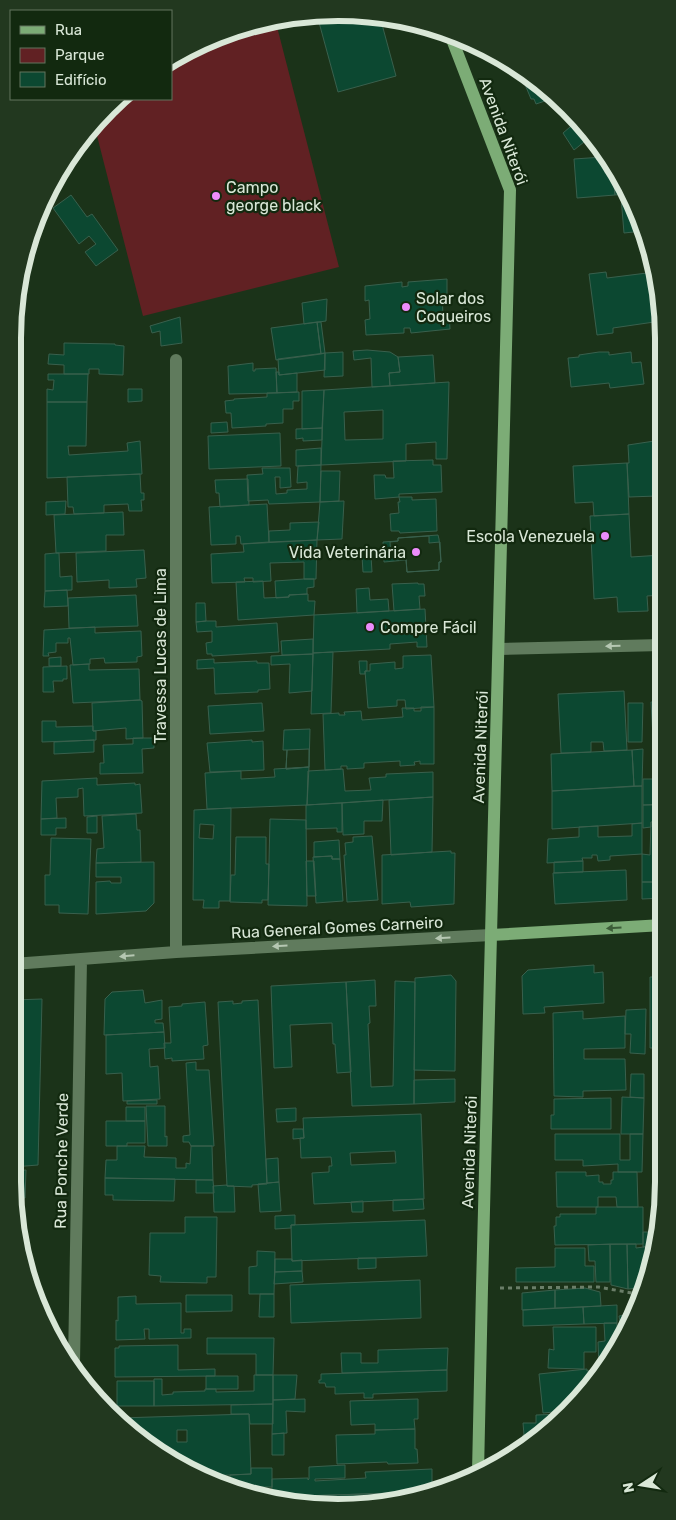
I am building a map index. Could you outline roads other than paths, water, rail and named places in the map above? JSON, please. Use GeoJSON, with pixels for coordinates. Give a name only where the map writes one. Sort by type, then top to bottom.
{"type":"FeatureCollection","features":[{"type":"Feature","properties":{"kind":"main road","name":"Avenida Niterói"},"geometry":{"type":"LineString","coordinates":[[453,43],[510,190],[478,1466]]}},
{"type":"Feature","properties":{"kind":"main road","name":"Rua General Gomes Carneiro"},"geometry":{"type":"LineString","coordinates":[[492,935],[655,925]]}},
{"type":"Feature","properties":{"kind":"street","name":"Travessa Lucas de Lima"},"geometry":{"type":"LineString","coordinates":[[176,360],[176,952]]}},
{"type":"Feature","properties":{"kind":"street"},"geometry":{"type":"LineString","coordinates":[[499,649],[655,645]]}},
{"type":"Feature","properties":{"kind":"street","name":"Rua General Gomes Carneiro"},"geometry":{"type":"LineString","coordinates":[[21,963],[176,952],[492,935]]}},
{"type":"Feature","properties":{"kind":"street","name":"Rua Ponche Verde"},"geometry":{"type":"LineString","coordinates":[[74,1357],[81,960]]}},
{"type":"Feature","properties":{"kind":"place","name":"Campo george black"},"geometry":{"type":"Point","coordinates":[216,196]}},
{"type":"Feature","properties":{"kind":"place","name":"Solar dos Coqueiros"},"geometry":{"type":"Point","coordinates":[406,307]}},
{"type":"Feature","properties":{"kind":"place","name":"Escola Venezuela"},"geometry":{"type":"Point","coordinates":[605,536]}},
{"type":"Feature","properties":{"kind":"place","name":"Vida Veterinária"},"geometry":{"type":"Point","coordinates":[416,552]}},
{"type":"Feature","properties":{"kind":"place","name":"Compre Fácil"},"geometry":{"type":"Point","coordinates":[370,627]}}]}
